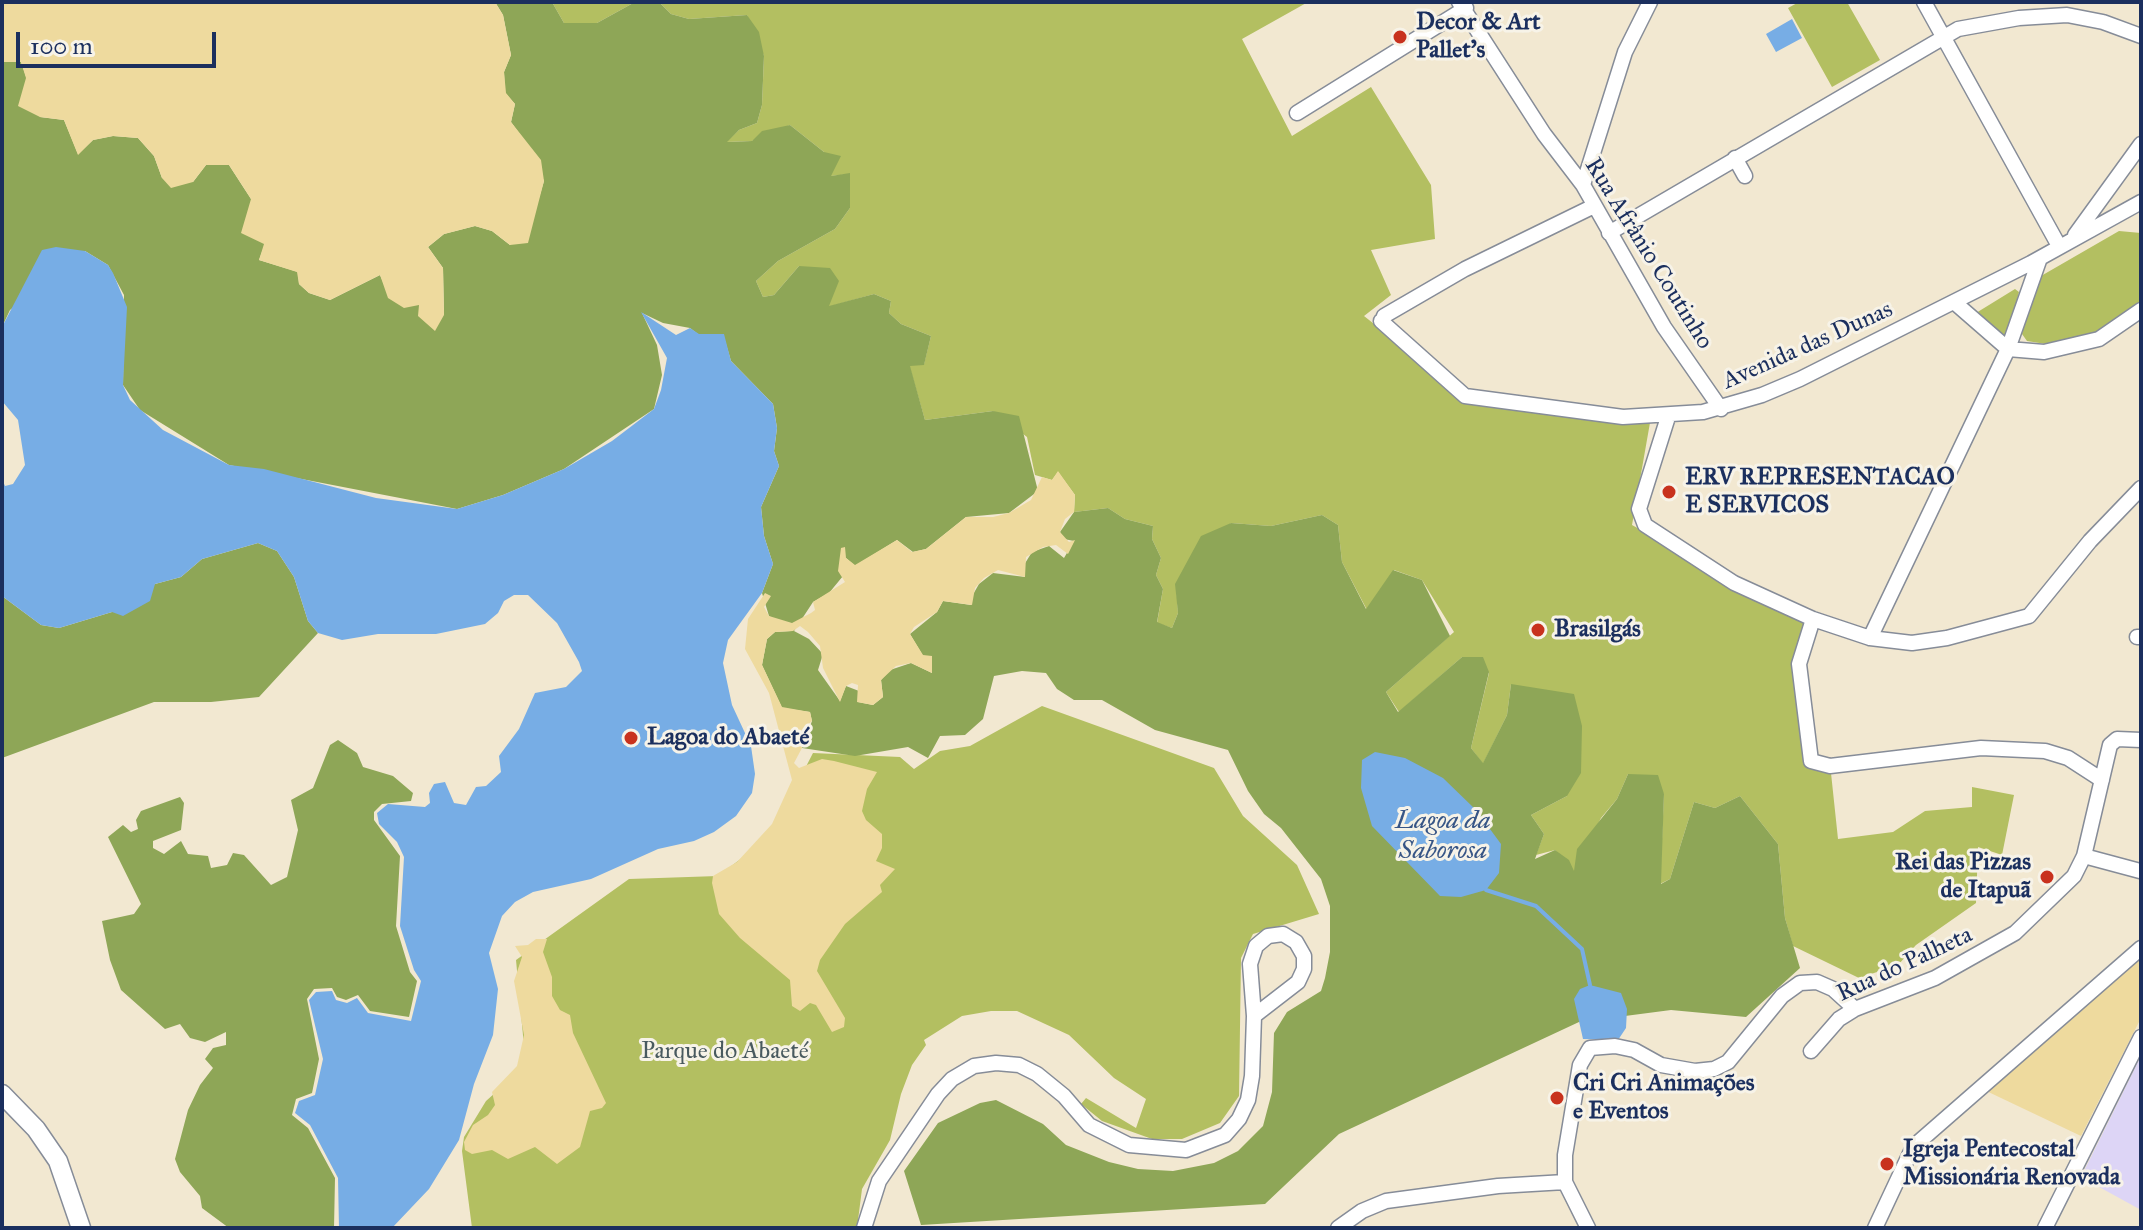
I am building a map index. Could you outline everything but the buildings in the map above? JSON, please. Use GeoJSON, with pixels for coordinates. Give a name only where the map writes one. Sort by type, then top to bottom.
{"type":"FeatureCollection","features":[{"type":"Feature","properties":{"kind":"street"},"geometry":{"type":"LineString","coordinates":[[1583,185],[1625,52],[1650,2]]}},
{"type":"Feature","properties":{"kind":"street"},"geometry":{"type":"LineString","coordinates":[[1924,2],[2059,246]]}},
{"type":"Feature","properties":{"kind":"street"},"geometry":{"type":"LineString","coordinates":[[1297,113],[1463,4]]}},
{"type":"Feature","properties":{"kind":"street","name":"Rua Afrânio Coutinho"},"geometry":{"type":"LineString","coordinates":[[1463,4],[1482,42],[1583,185],[1664,327],[1721,409]]}},
{"type":"Feature","properties":{"kind":"street"},"geometry":{"type":"LineString","coordinates":[[1609,233],[1943,36],[1988,23],[2067,15],[2103,22],[2141,36]]}},
{"type":"Feature","properties":{"kind":"street"},"geometry":{"type":"LineString","coordinates":[[2074,237],[2141,144]]}},
{"type":"Feature","properties":{"kind":"street"},"geometry":{"type":"LineString","coordinates":[[1735,158],[1745,176]]}},
{"type":"Feature","properties":{"kind":"street","name":"Avenida das Dunas"},"geometry":{"type":"LineString","coordinates":[[1594,206],[1465,269],[1382,319],[1465,396],[1623,417],[1668,417],[1721,409],[1800,379],[2140,205]]}},
{"type":"Feature","properties":{"kind":"street"},"geometry":{"type":"LineString","coordinates":[[1870,638],[2008,349],[2040,258]]}},
{"type":"Feature","properties":{"kind":"street"},"geometry":{"type":"LineString","coordinates":[[1954,302],[2008,349],[2044,352],[2081,345],[2115,331],[2141,310]]}},
{"type":"Feature","properties":{"kind":"street"},"geometry":{"type":"LineString","coordinates":[[1668,417],[1639,509],[1645,525],[1734,583],[1813,619],[1870,638],[1912,643],[1947,638],[2029,616],[2090,541],[2141,488]]}},
{"type":"Feature","properties":{"kind":"street"},"geometry":{"type":"LineString","coordinates":[[1813,619],[1799,664],[1811,761],[1830,766],[1981,748],[2045,751],[2068,758],[2102,780]]}},
{"type":"Feature","properties":{"kind":"street","name":"Rua do Palheta"},"geometry":{"type":"LineString","coordinates":[[1811,1051],[1839,1019],[1855,1009],[1935,978],[2015,933],[2074,876],[2084,856],[2113,741],[2141,740]]}},
{"type":"Feature","properties":{"kind":"street"},"geometry":{"type":"LineString","coordinates":[[2084,856],[2141,870]]}},
{"type":"Feature","properties":{"kind":"street"},"geometry":{"type":"LineString","coordinates":[[864,1228],[879,1181],[938,1094],[952,1079],[974,1066],[1019,1065],[1037,1074],[1064,1096],[1089,1125],[1129,1145],[1186,1150],[1225,1135],[1239,1119],[1248,1100],[1254,1016],[1250,964],[1256,946],[1268,936],[1283,934],[1296,942],[1304,956],[1304,969],[1298,982],[1254,1016]]}},
{"type":"Feature","properties":{"kind":"street"},"geometry":{"type":"LineString","coordinates":[[1875,1228],[1913,1147],[2141,948]]}},
{"type":"Feature","properties":{"kind":"street"},"geometry":{"type":"LineString","coordinates":[[1588,1228],[1565,1182],[1565,1155],[1580,1065],[1590,1048],[1615,1046],[1634,1050],[1661,1065],[1695,1071],[1714,1069],[1736,1054],[1782,996],[1800,983],[1817,982],[1833,989],[1855,1009]]}},
{"type":"Feature","properties":{"kind":"street"},"geometry":{"type":"LineString","coordinates":[[2045,1228],[2141,1037]]}},
{"type":"Feature","properties":{"kind":"street"},"geometry":{"type":"LineString","coordinates":[[2,1094],[36,1129],[58,1161],[81,1228]]}},
{"type":"Feature","properties":{"kind":"street"},"geometry":{"type":"LineString","coordinates":[[1338,1228],[1362,1211],[1386,1201],[1498,1186],[1565,1182]]}},
{"type":"Feature","properties":{"kind":"shaded area"},"geometry":{"type":"Polygon","coordinates":[[[2141,1056],[2141,1210],[2081,1177],[2141,1056]]]}},
{"type":"Feature","properties":{"kind":"green space"},"geometry":{"type":"Polygon","coordinates":[[[495,2],[552,2],[564,23],[597,23],[635,2],[659,2],[671,14],[689,19],[747,15],[759,32],[764,56],[762,105],[757,123],[739,130],[727,142],[752,141],[762,131],[790,125],[824,152],[841,156],[831,176],[850,173],[850,208],[835,229],[778,261],[756,281],[763,297],[774,295],[799,266],[830,268],[839,281],[829,306],[874,294],[891,301],[889,313],[901,324],[931,336],[924,365],[910,366],[925,420],[993,411],[1019,416],[1038,491],[1009,513],[966,517],[926,549],[913,552],[897,540],[855,566],[846,558],[843,576],[829,593],[813,602],[794,631],[809,639],[823,654],[818,670],[840,701],[846,686],[859,691],[858,702],[873,705],[883,697],[881,680],[890,670],[911,663],[932,673],[932,657],[923,656],[910,634],[937,612],[943,601],[971,605],[971,598],[979,584],[993,573],[1025,577],[1024,565],[1032,552],[1049,546],[1064,558],[1074,541],[1064,539],[1060,532],[1074,512],[1108,508],[1125,519],[1153,526],[1152,539],[1161,558],[1156,575],[1163,589],[1157,622],[1172,628],[1178,613],[1175,584],[1201,536],[1231,523],[1271,526],[1322,515],[1338,525],[1342,562],[1366,609],[1393,570],[1422,580],[1450,636],[1386,692],[1398,712],[1462,657],[1483,657],[1489,672],[1471,748],[1483,763],[1507,715],[1511,684],[1574,694],[1582,726],[1581,773],[1567,796],[1531,815],[1544,834],[1535,859],[1555,850],[1569,860],[1574,871],[1577,849],[1617,799],[1628,774],[1658,775],[1664,794],[1661,884],[1670,879],[1694,802],[1715,808],[1740,796],[1778,844],[1785,918],[1800,968],[1746,1017],[1671,1010],[1579,1022],[1339,1134],[1265,1204],[921,1225],[904,1171],[938,1123],[980,1103],[996,1100],[1043,1124],[1066,1145],[1109,1162],[1138,1169],[1173,1171],[1214,1163],[1238,1151],[1263,1126],[1272,1092],[1274,1033],[1287,1012],[1321,991],[1330,952],[1330,906],[1321,879],[1281,828],[1264,814],[1248,791],[1228,750],[1155,730],[1102,700],[1074,700],[1057,689],[1046,673],[1022,671],[994,676],[983,719],[965,735],[940,736],[928,758],[908,747],[855,756],[802,748],[812,721],[810,712],[782,708],[762,665],[767,639],[775,632],[792,631],[769,616],[762,593],[773,564],[764,536],[761,507],[779,466],[774,451],[777,428],[773,404],[731,361],[723,334],[699,335],[690,328],[663,323],[642,313],[657,345],[662,375],[654,409],[564,469],[503,495],[457,509],[229,465],[140,410],[123,385],[124,295],[108,265],[85,251],[10,310],[2,327],[2,62],[21,62],[40,117],[64,120],[78,154],[93,140],[113,136],[138,138],[154,156],[162,178],[193,182],[206,165],[229,165],[251,199],[265,244],[259,260],[298,272],[299,284],[309,293],[330,300],[380,275],[384,284],[444,315],[443,268],[428,247],[444,234],[475,226],[492,231],[510,245],[533,218],[544,181],[528,146],[511,122],[515,104],[505,93],[504,72],[511,55],[503,15],[495,2]]]}},
{"type":"Feature","properties":{"kind":"green space"},"geometry":{"type":"Polygon","coordinates":[[[552,2],[635,2],[597,23],[564,23],[552,2]]]}},
{"type":"Feature","properties":{"kind":"green space"},"geometry":{"type":"Polygon","coordinates":[[[659,2],[1308,2],[1242,39],[1292,136],[1371,87],[1431,185],[1435,239],[1371,250],[1391,295],[1364,316],[1465,396],[1651,417],[1632,525],[1804,621],[1799,664],[1811,761],[1831,773],[1838,839],[1893,832],[1925,811],[1972,807],[1972,787],[2014,795],[2002,855],[1978,847],[1976,903],[1916,945],[1898,965],[1859,978],[1793,946],[1785,918],[1778,844],[1740,796],[1715,808],[1694,802],[1670,879],[1660,884],[1664,794],[1628,774],[1617,799],[1601,818],[1574,873],[1555,850],[1536,855],[1544,834],[1531,815],[1567,796],[1511,684],[1507,715],[1483,764],[1471,748],[1489,673],[1462,657],[1399,712],[1386,692],[1454,632],[1422,580],[1394,570],[1367,610],[1342,562],[1338,525],[1322,515],[1271,526],[1231,523],[1176,583],[1178,613],[1172,628],[1157,623],[1163,589],[1156,575],[1161,558],[1152,539],[1153,526],[1125,519],[1108,508],[1074,512],[1075,495],[1058,472],[1052,480],[1035,475],[1027,437],[993,411],[925,420],[909,365],[924,364],[931,336],[901,324],[889,313],[891,301],[874,294],[828,307],[799,266],[774,295],[763,297],[756,281],[778,261],[835,229],[850,208],[850,174],[831,176],[824,152],[790,125],[752,141],[726,142],[739,130],[757,123],[762,105],[764,56],[747,15],[689,19],[671,14],[659,2]]]}},
{"type":"Feature","properties":{"kind":"green space"},"geometry":{"type":"Polygon","coordinates":[[[1799,2],[1847,2],[1880,60],[1832,87],[1788,8],[1799,2]]]}},
{"type":"Feature","properties":{"kind":"green space"},"geometry":{"type":"Polygon","coordinates":[[[2119,231],[2141,233],[2141,300],[2129,313],[2093,335],[2052,345],[2027,341],[2022,334],[2024,316],[2041,276],[2119,231]]]}},
{"type":"Feature","properties":{"kind":"green space"},"geometry":{"type":"Polygon","coordinates":[[[2015,289],[2019,292],[2008,335],[2002,338],[1976,313],[2015,289]]]}},
{"type":"Feature","properties":{"kind":"green space"},"geometry":{"type":"Polygon","coordinates":[[[258,543],[277,551],[294,577],[308,621],[318,633],[259,697],[211,702],[154,702],[2,758],[2,596],[41,625],[59,628],[112,612],[155,584],[181,577],[202,559],[258,543]]]}},
{"type":"Feature","properties":{"kind":"green space","name":"Parque do Abaeté"},"geometry":{"type":"Polygon","coordinates":[[[1042,706],[1214,768],[1243,816],[1297,865],[1319,914],[1253,934],[1241,958],[1239,1096],[1220,1123],[1182,1139],[1152,1139],[1102,1121],[1081,1104],[1086,1098],[1136,1128],[1146,1099],[1114,1078],[1069,1035],[1017,1011],[991,1011],[962,1016],[924,1040],[926,1045],[912,1065],[901,1094],[890,1140],[862,1189],[857,1228],[472,1228],[462,1151],[464,1137],[486,1101],[515,1075],[524,1046],[516,960],[629,879],[718,876],[750,852],[779,819],[813,753],[900,757],[914,769],[940,751],[970,746],[1042,706]]]}},
{"type":"Feature","properties":{"kind":"green space"},"geometry":{"type":"Polygon","coordinates":[[[338,740],[357,753],[363,767],[393,776],[413,793],[411,801],[382,804],[374,812],[374,820],[400,856],[396,926],[410,972],[417,981],[409,1017],[370,1011],[358,995],[346,1000],[337,997],[332,988],[314,989],[307,999],[319,1059],[312,1093],[296,1099],[292,1115],[308,1128],[335,1178],[334,1228],[229,1228],[202,1208],[200,1196],[180,1172],[175,1159],[188,1110],[200,1085],[213,1068],[205,1059],[213,1048],[226,1045],[226,1032],[205,1042],[190,1038],[180,1024],[165,1029],[121,990],[110,960],[102,921],[134,914],[141,904],[108,837],[123,825],[131,832],[138,829],[136,820],[141,811],[180,797],[184,803],[181,830],[153,841],[153,848],[164,854],[181,841],[188,854],[208,856],[211,868],[227,865],[233,853],[244,855],[271,885],[287,877],[298,830],[291,800],[313,788],[330,745],[338,740]]]}},
{"type":"Feature","properties":{"kind":"sand"},"geometry":{"type":"Polygon","coordinates":[[[2,2],[495,2],[503,15],[511,55],[504,72],[506,93],[515,104],[511,122],[541,160],[544,181],[528,243],[510,245],[492,231],[475,226],[444,234],[428,247],[443,268],[444,315],[435,331],[418,316],[419,305],[404,308],[388,298],[380,275],[330,300],[309,293],[299,284],[297,272],[259,260],[264,244],[241,233],[251,199],[229,165],[206,165],[193,182],[171,188],[162,178],[154,156],[138,138],[113,136],[93,140],[78,155],[64,120],[40,117],[18,106],[26,78],[21,62],[2,62],[2,2]]]}},
{"type":"Feature","properties":{"kind":"sand"},"geometry":{"type":"Polygon","coordinates":[[[1058,471],[1075,495],[1074,512],[1065,519],[1060,532],[1069,542],[1075,540],[1068,554],[1056,545],[1043,547],[1026,557],[1025,577],[998,570],[975,588],[972,605],[943,601],[937,612],[914,627],[910,634],[923,655],[932,656],[932,673],[911,663],[896,666],[881,680],[883,697],[873,705],[857,702],[858,685],[852,683],[846,686],[840,702],[823,668],[820,646],[808,632],[800,626],[793,631],[775,632],[767,639],[762,665],[782,707],[810,712],[812,721],[803,729],[802,748],[794,763],[799,768],[822,759],[877,772],[867,789],[862,811],[866,820],[882,834],[882,848],[876,861],[895,869],[880,885],[882,892],[845,924],[820,960],[817,971],[845,1018],[844,1027],[832,1032],[816,1005],[810,1003],[800,1011],[792,1006],[790,980],[740,938],[719,914],[712,883],[713,876],[737,862],[772,824],[792,780],[769,693],[745,649],[748,619],[765,593],[771,596],[764,607],[769,616],[792,623],[815,610],[813,602],[845,582],[838,571],[841,548],[845,547],[846,558],[855,565],[897,540],[912,552],[926,549],[966,517],[993,517],[1009,513],[1031,500],[1042,477],[1052,480],[1058,471]]]}},
{"type":"Feature","properties":{"kind":"sand"},"geometry":{"type":"Polygon","coordinates":[[[536,939],[547,939],[543,952],[552,977],[552,996],[560,1010],[570,1015],[573,1033],[606,1103],[602,1108],[590,1111],[580,1147],[557,1164],[535,1147],[508,1159],[492,1150],[472,1154],[465,1150],[464,1142],[473,1125],[488,1115],[495,1105],[492,1092],[517,1066],[524,1035],[514,981],[522,957],[515,946],[528,945],[536,939]]]}},
{"type":"Feature","properties":{"kind":"sand"},"geometry":{"type":"Polygon","coordinates":[[[2141,955],[2141,1018],[2081,1136],[1980,1088],[2141,955]]]}},
{"type":"Feature","properties":{"kind":"water"},"geometry":{"type":"Polygon","coordinates":[[[1792,19],[1802,38],[1776,52],[1766,34],[1792,19]]]}},
{"type":"Feature","properties":{"kind":"water","name":"Lagoa do Abaeté"},"geometry":{"type":"Polygon","coordinates":[[[56,247],[85,251],[108,265],[113,273],[127,307],[123,385],[130,400],[163,430],[229,465],[264,469],[376,498],[457,509],[503,495],[564,469],[612,441],[654,409],[661,390],[667,358],[641,312],[676,335],[690,328],[699,334],[724,334],[731,361],[773,404],[777,428],[774,451],[779,466],[761,507],[764,536],[773,564],[762,593],[728,640],[723,663],[732,705],[751,746],[755,774],[752,793],[736,816],[714,832],[694,841],[658,849],[591,879],[533,892],[515,902],[502,916],[489,953],[498,989],[493,1035],[474,1084],[459,1140],[429,1189],[392,1228],[339,1228],[338,1178],[310,1125],[295,1113],[299,1101],[315,1095],[323,1059],[309,1000],[316,992],[332,991],[336,1000],[347,1003],[357,998],[368,1013],[411,1021],[421,981],[414,970],[400,926],[404,857],[397,842],[379,824],[377,813],[388,804],[425,807],[430,803],[429,793],[434,784],[445,782],[454,803],[466,805],[476,787],[486,786],[501,772],[499,756],[519,729],[535,693],[566,687],[582,671],[579,662],[557,623],[528,595],[514,595],[504,601],[498,613],[485,624],[436,634],[378,634],[342,640],[318,633],[308,621],[294,577],[277,551],[258,543],[202,559],[181,577],[155,584],[150,601],[123,616],[112,612],[59,628],[41,625],[2,596],[2,479],[5,486],[13,484],[25,465],[18,420],[2,401],[2,327],[42,250],[56,247]]]}},
{"type":"Feature","properties":{"kind":"water","name":"Lagoa da Saborosa"},"geometry":{"type":"Polygon","coordinates":[[[1375,752],[1405,758],[1443,778],[1476,810],[1501,844],[1499,873],[1486,890],[1461,897],[1440,896],[1372,826],[1361,788],[1362,760],[1375,752]]]}},
{"type":"Feature","properties":{"kind":"water"},"geometry":{"type":"Polygon","coordinates":[[[1590,985],[1621,993],[1627,1009],[1626,1028],[1618,1040],[1583,1039],[1574,999],[1580,989],[1590,985]]]}},
{"type":"Feature","properties":{"kind":"waterway"},"geometry":{"type":"LineString","coordinates":[[1486,890],[1536,906],[1582,949],[1590,985]]}},
{"type":"Feature","properties":{"kind":"place","name":"Decor & Art Pallet's"},"geometry":{"type":"Point","coordinates":[1400,37]}},
{"type":"Feature","properties":{"kind":"place","name":"ERV REPRESENTACAO E SERVICOS"},"geometry":{"type":"Point","coordinates":[1669,492]}},
{"type":"Feature","properties":{"kind":"place","name":"Brasilgás"},"geometry":{"type":"Point","coordinates":[1538,630]}},
{"type":"Feature","properties":{"kind":"place","name":"Lagoa do Abaeté"},"geometry":{"type":"Point","coordinates":[631,738]}},
{"type":"Feature","properties":{"kind":"place","name":"Rei das Pizzas de Itapuã"},"geometry":{"type":"Point","coordinates":[2047,877]}},
{"type":"Feature","properties":{"kind":"place","name":"Cri Cri Animações e Eventos"},"geometry":{"type":"Point","coordinates":[1557,1098]}},
{"type":"Feature","properties":{"kind":"place","name":"Igreja Pentecostal Missionária Renovada"},"geometry":{"type":"Point","coordinates":[1887,1164]}}]}
